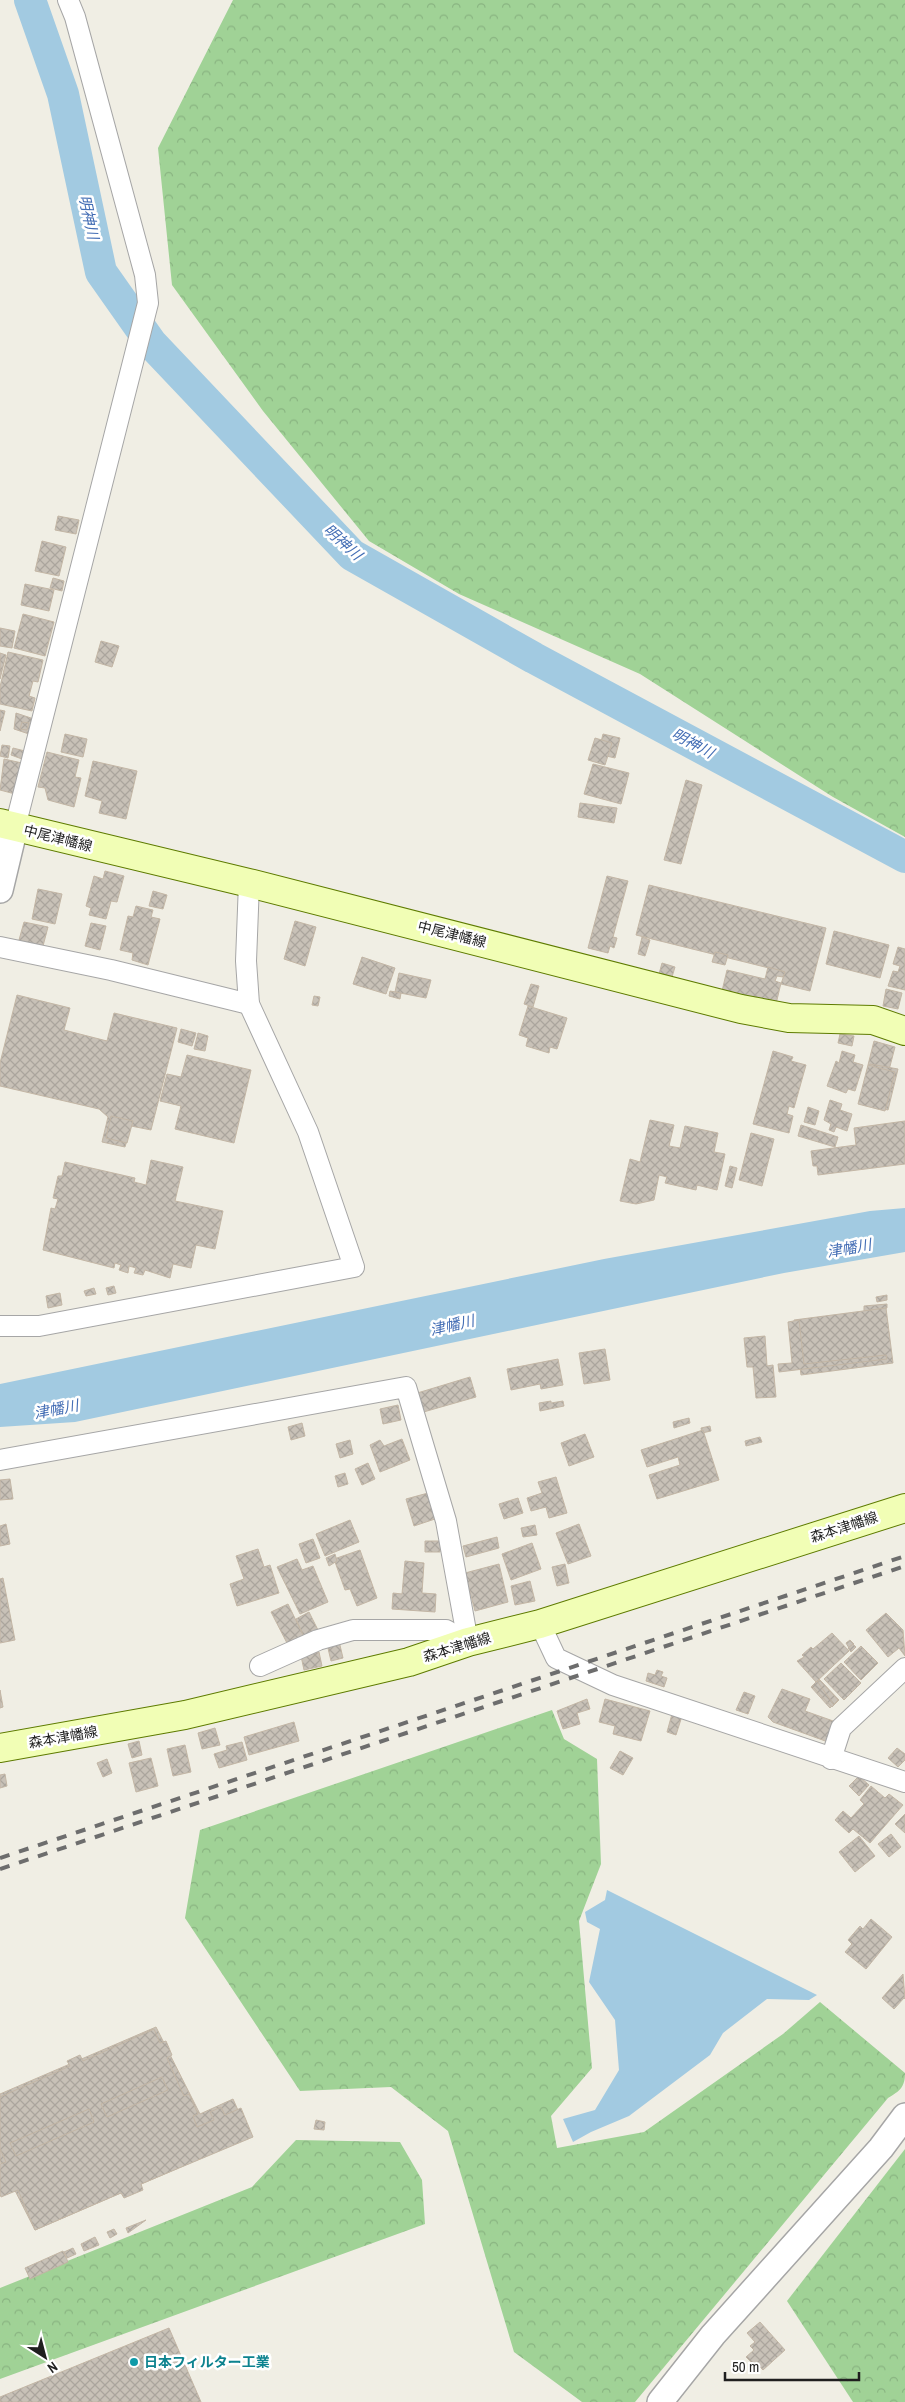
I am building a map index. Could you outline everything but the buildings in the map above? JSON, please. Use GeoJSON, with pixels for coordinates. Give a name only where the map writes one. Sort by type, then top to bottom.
{"type":"FeatureCollection","features":[{"type":"Feature","properties":{"kind":"main road","name":"中尾津幡線"},"geometry":{"type":"LineString","coordinates":[[8,825],[741,1009],[789,1018],[873,1020],[905,1031]]}},
{"type":"Feature","properties":{"kind":"main road","name":"森本津幡線"},"geometry":{"type":"LineString","coordinates":[[0,1748],[185,1715],[409,1662],[468,1642],[540,1624],[905,1508]]}},
{"type":"Feature","properties":{"kind":"street"},"geometry":{"type":"LineString","coordinates":[[0,890],[8,825],[148,303],[145,275],[75,16],[68,0]]}},
{"type":"Feature","properties":{"kind":"street"},"geometry":{"type":"LineString","coordinates":[[0,1326],[39,1326],[354,1267],[308,1132],[248,1004],[246,961],[249,884]]}},
{"type":"Feature","properties":{"kind":"street"},"geometry":{"type":"LineString","coordinates":[[0,947],[111,970],[248,1004]]}},
{"type":"Feature","properties":{"kind":"street"},"geometry":{"type":"LineString","coordinates":[[0,1460],[406,1387],[446,1521],[468,1642]]}},
{"type":"Feature","properties":{"kind":"street"},"geometry":{"type":"LineString","coordinates":[[540,1624],[556,1658],[613,1685],[831,1759],[905,1782]]}},
{"type":"Feature","properties":{"kind":"street"},"geometry":{"type":"LineString","coordinates":[[260,1666],[318,1640],[353,1630],[446,1630],[468,1642]]}},
{"type":"Feature","properties":{"kind":"street"},"geometry":{"type":"LineString","coordinates":[[831,1759],[841,1728],[905,1668]]}},
{"type":"Feature","properties":{"kind":"street"},"geometry":{"type":"LineString","coordinates":[[660,2402],[713,2335],[880,2148],[905,2116]]}},
{"type":"Feature","properties":{"kind":"green space"},"geometry":{"type":"Polygon","coordinates":[[[233,0],[905,0],[905,837],[833,797],[640,674],[459,594],[369,541],[263,411],[172,285],[158,148],[233,0]]]}},
{"type":"Feature","properties":{"kind":"green space"},"geometry":{"type":"Polygon","coordinates":[[[552,1710],[564,1739],[597,1759],[601,1864],[579,1921],[592,2068],[551,2116],[557,2148],[644,2132],[783,2034],[820,2002],[905,2073],[901,2088],[888,2098],[635,2402],[582,2402],[514,2352],[448,2131],[391,2087],[300,2091],[185,1918],[200,1830],[552,1710]]]}},
{"type":"Feature","properties":{"kind":"green space"},"geometry":{"type":"Polygon","coordinates":[[[296,2140],[400,2142],[422,2180],[425,2224],[0,2379],[0,2288],[252,2187],[296,2140]]]}},
{"type":"Feature","properties":{"kind":"green space"},"geometry":{"type":"Polygon","coordinates":[[[905,2149],[905,2402],[853,2402],[787,2301],[905,2149]]]}},
{"type":"Feature","properties":{"kind":"water","name":"津幡川"},"geometry":{"type":"Polygon","coordinates":[[[905,1208],[905,1252],[784,1273],[75,1422],[0,1427],[0,1384],[604,1259],[870,1211],[905,1208]]]}},
{"type":"Feature","properties":{"kind":"water"},"geometry":{"type":"Polygon","coordinates":[[[607,1890],[817,1995],[809,2000],[767,1999],[723,2033],[710,2055],[629,2116],[573,2142],[563,2119],[595,2110],[619,2070],[615,2020],[589,1982],[600,1929],[587,1922],[585,1912],[605,1900],[607,1890]]]}},
{"type":"Feature","properties":{"kind":"waterway","name":"明神川"},"geometry":{"type":"LineString","coordinates":[[30,0],[63,94],[101,272],[151,343],[352,555],[534,658],[905,857]]}},
{"type":"Feature","properties":{"kind":"railway"},"geometry":{"type":"LineString","coordinates":[[0,1858],[905,1556]]}},
{"type":"Feature","properties":{"kind":"railway"},"geometry":{"type":"LineString","coordinates":[[0,1869],[905,1566]]}},
{"type":"Feature","properties":{"kind":"place","name":"日本フィルター工業"},"geometry":{"type":"Point","coordinates":[134,2362]}}]}
